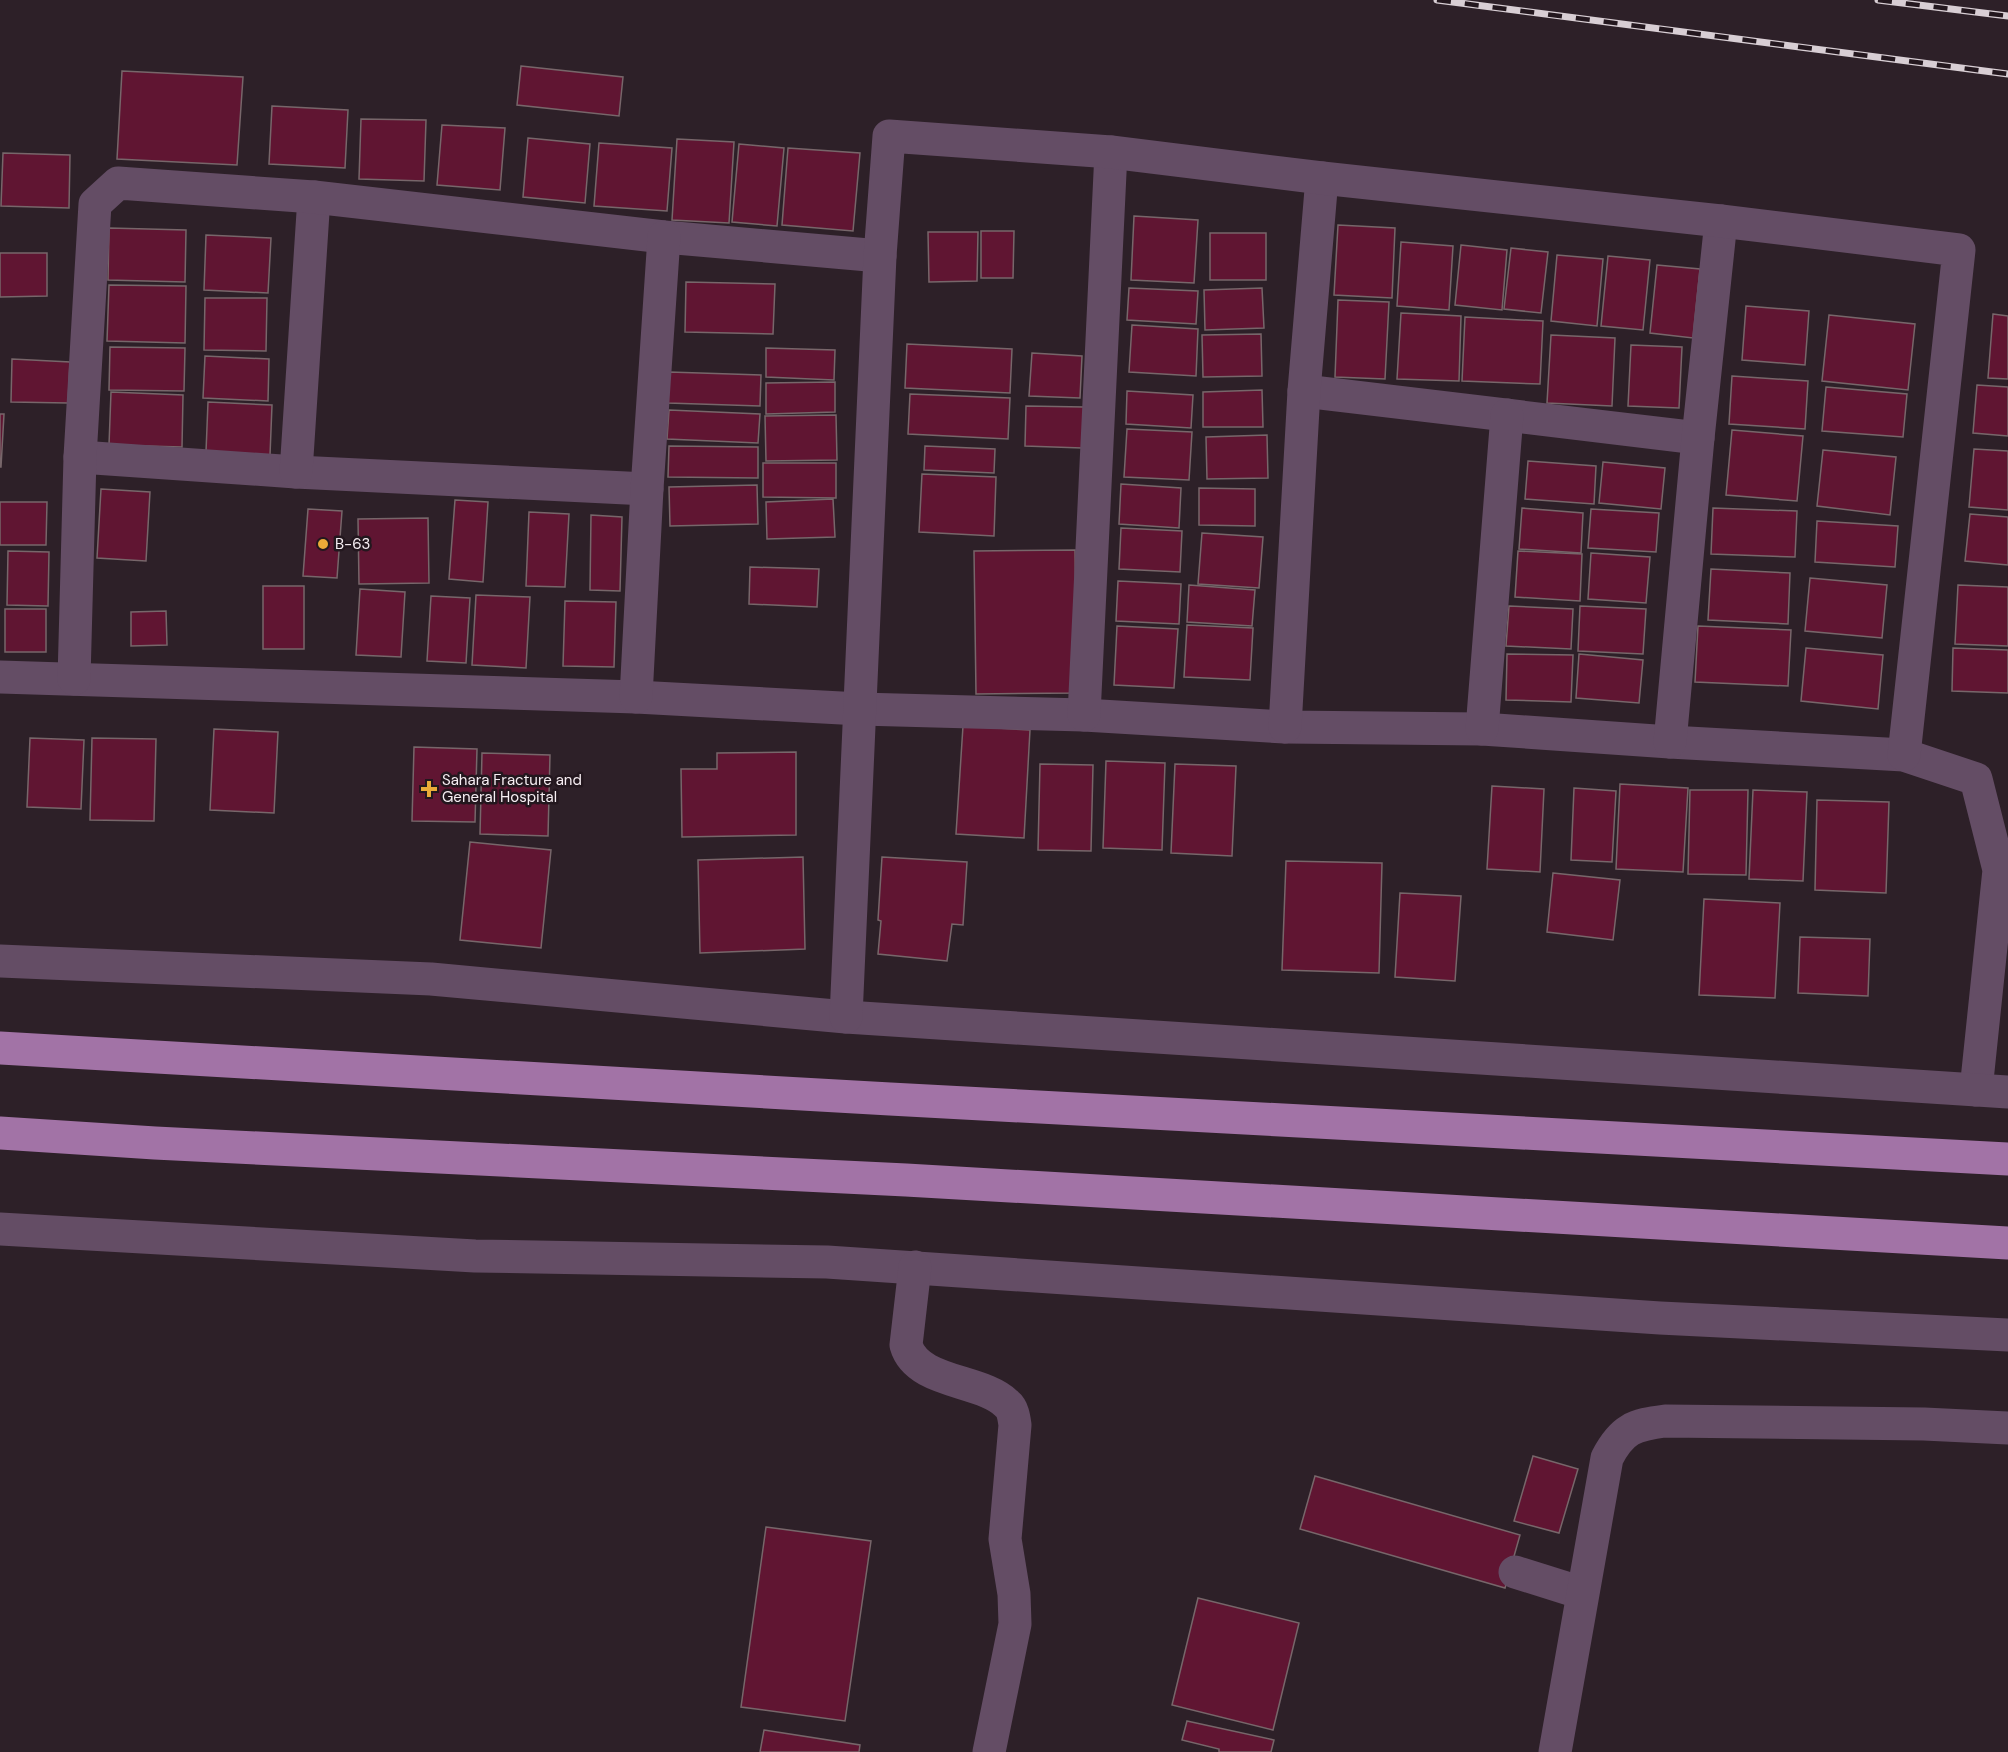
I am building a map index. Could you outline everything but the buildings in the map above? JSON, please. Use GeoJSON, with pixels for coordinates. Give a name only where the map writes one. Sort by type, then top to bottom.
{"type":"FeatureCollection","features":[{"type":"Feature","properties":{"kind":"main road"},"geometry":{"type":"LineString","coordinates":[[0,1048],[914,1101],[2008,1160]]}},
{"type":"Feature","properties":{"kind":"main road"},"geometry":{"type":"LineString","coordinates":[[0,1133],[906,1180],[2008,1243]]}},
{"type":"Feature","properties":{"kind":"street"},"geometry":{"type":"LineString","coordinates":[[846,1017],[880,256],[889,136],[1111,152],[1959,250],[1904,755]]}},
{"type":"Feature","properties":{"kind":"street"},"geometry":{"type":"LineString","coordinates":[[1084,715],[1111,152]]}},
{"type":"Feature","properties":{"kind":"street"},"geometry":{"type":"LineString","coordinates":[[1285,728],[1304,391],[1322,178]]}},
{"type":"Feature","properties":{"kind":"street"},"geometry":{"type":"LineString","coordinates":[[74,679],[80,457],[95,204],[118,183],[314,197],[664,237],[880,256]]}},
{"type":"Feature","properties":{"kind":"street"},"geometry":{"type":"LineString","coordinates":[[296,472],[314,197]]}},
{"type":"Feature","properties":{"kind":"street"},"geometry":{"type":"LineString","coordinates":[[1670,742],[1721,221]]}},
{"type":"Feature","properties":{"kind":"street"},"geometry":{"type":"LineString","coordinates":[[636,697],[664,237]]}},
{"type":"Feature","properties":{"kind":"street"},"geometry":{"type":"LineString","coordinates":[[1304,391],[1698,438]]}},
{"type":"Feature","properties":{"kind":"street"},"geometry":{"type":"LineString","coordinates":[[1482,729],[1507,415]]}},
{"type":"Feature","properties":{"kind":"street"},"geometry":{"type":"LineString","coordinates":[[80,457],[296,472],[647,489]]}},
{"type":"Feature","properties":{"kind":"street"},"geometry":{"type":"LineString","coordinates":[[0,677],[636,697],[860,709],[1084,715],[1285,728],[1482,729],[1904,755],[1976,779],[1999,870],[1992,1091],[846,1017],[431,979],[0,961]]}},
{"type":"Feature","properties":{"kind":"street"},"geometry":{"type":"LineString","coordinates":[[0,1229],[475,1256],[827,1262],[1660,1318],[2008,1335]]}},
{"type":"Feature","properties":{"kind":"street"},"geometry":{"type":"LineString","coordinates":[[915,1268],[906,1345],[909,1355],[919,1366],[997,1396],[1008,1404],[1013,1413],[1015,1425],[1005,1539],[1014,1594],[1015,1624],[989,1752]]}},
{"type":"Feature","properties":{"kind":"street"},"geometry":{"type":"LineString","coordinates":[[1556,1752],[1607,1458],[1619,1437],[1626,1431],[1638,1426],[1665,1421],[1924,1424],[2008,1428]]}},
{"type":"Feature","properties":{"kind":"street"},"geometry":{"type":"LineString","coordinates":[[1515,1572],[1582,1593]]}},
{"type":"Feature","properties":{"kind":"railway"},"geometry":{"type":"LineString","coordinates":[[1437,0],[2008,74]]}},
{"type":"Feature","properties":{"kind":"railway"},"geometry":{"type":"LineString","coordinates":[[1878,0],[2008,16]]}},
{"type":"Feature","properties":{"kind":"place","name":"B-63"},"geometry":{"type":"Point","coordinates":[323,544]}},
{"type":"Feature","properties":{"kind":"place","name":"Sahara Fracture and General Hospital"},"geometry":{"type":"Point","coordinates":[429,789]}}]}
